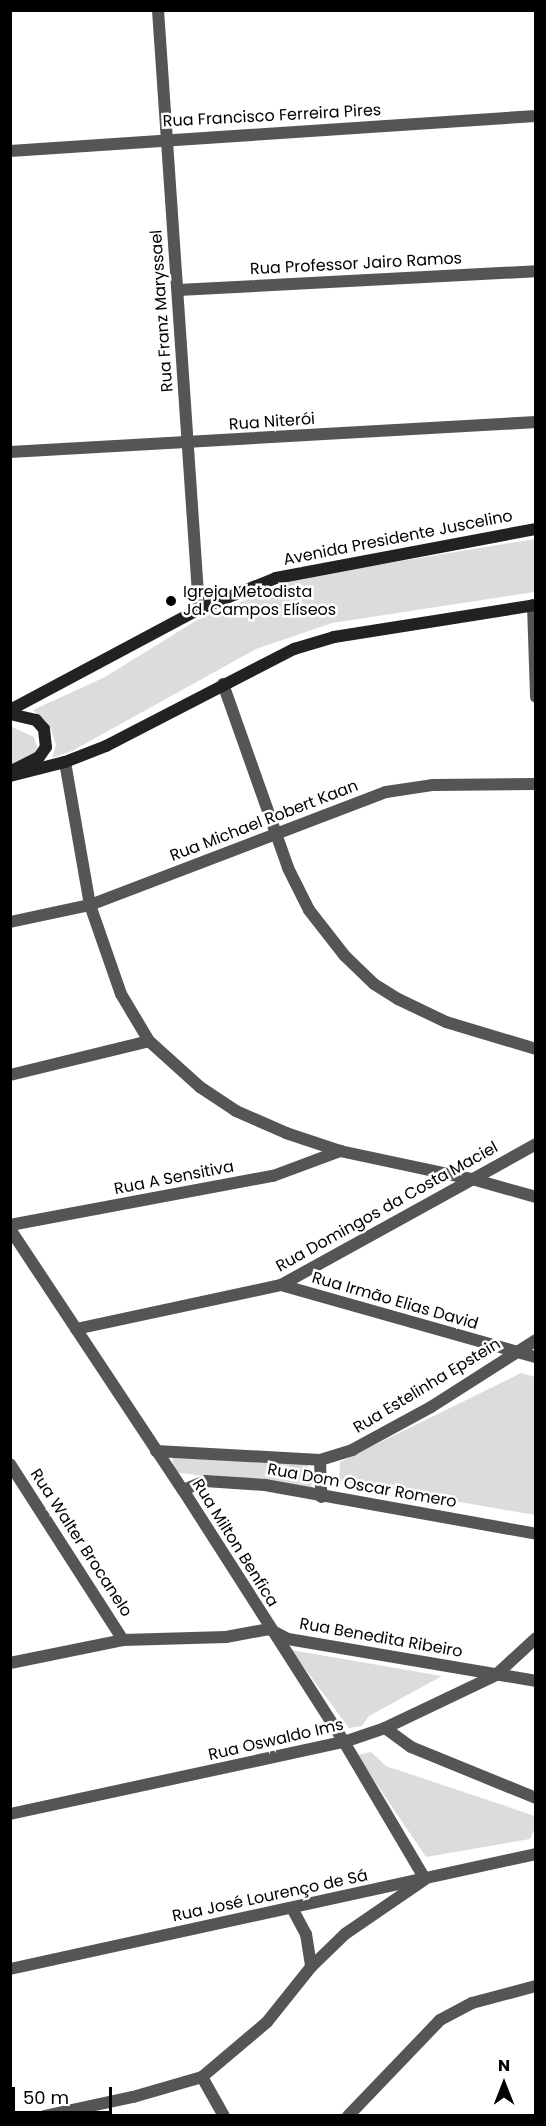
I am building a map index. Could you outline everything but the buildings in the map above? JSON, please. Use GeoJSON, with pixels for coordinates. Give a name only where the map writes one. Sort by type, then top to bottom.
{"type":"FeatureCollection","features":[{"type":"Feature","properties":{"kind":"main road","name":"Avenida Presidente Juscelino"},"geometry":{"type":"LineString","coordinates":[[10,712],[199,609],[305,570],[536,529]]}},
{"type":"Feature","properties":{"kind":"main road"},"geometry":{"type":"LineString","coordinates":[[10,774],[65,762],[106,746],[223,684],[294,650],[334,637],[535,605]]}},
{"type":"Feature","properties":{"kind":"main road"},"geometry":{"type":"LineString","coordinates":[[10,712],[36,720],[44,729],[46,747],[39,757],[10,774]]}},
{"type":"Feature","properties":{"kind":"street","name":"Rua Franz Maryssael"},"geometry":{"type":"LineString","coordinates":[[158,10],[199,609]]}},
{"type":"Feature","properties":{"kind":"street","name":"Rua Francisco Ferreira Pires"},"geometry":{"type":"LineString","coordinates":[[10,151],[167,138],[536,116]]}},
{"type":"Feature","properties":{"kind":"street","name":"Rua Professor Jairo Ramos"},"geometry":{"type":"LineString","coordinates":[[178,290],[536,271]]}},
{"type":"Feature","properties":{"kind":"street","name":"Rua Niterói"},"geometry":{"type":"LineString","coordinates":[[10,452],[188,444],[536,422]]}},
{"type":"Feature","properties":{"kind":"street"},"geometry":{"type":"LineString","coordinates":[[535,605],[536,697]]}},
{"type":"Feature","properties":{"kind":"street"},"geometry":{"type":"LineString","coordinates":[[223,684],[274,835],[309,910],[345,956],[374,984],[446,1022],[536,1049]]}},
{"type":"Feature","properties":{"kind":"street"},"geometry":{"type":"LineString","coordinates":[[65,762],[90,905],[122,994],[149,1041],[200,1087],[236,1111],[340,1151],[472,1179],[536,1197]]}},
{"type":"Feature","properties":{"kind":"street","name":"Rua Michael Robert Kaan"},"geometry":{"type":"LineString","coordinates":[[10,922],[90,905],[386,792],[434,784],[536,784]]}},
{"type":"Feature","properties":{"kind":"street"},"geometry":{"type":"LineString","coordinates":[[10,1075],[149,1041]]}},
{"type":"Feature","properties":{"kind":"street","name":"Rua Domingos da Costa Maciel"},"geometry":{"type":"LineString","coordinates":[[76,1329],[281,1285],[536,1144]]}},
{"type":"Feature","properties":{"kind":"street","name":"Rua A Sensitiva"},"geometry":{"type":"LineString","coordinates":[[10,1227],[273,1176],[340,1151]]}},
{"type":"Feature","properties":{"kind":"street","name":"Rua Milton Benfica"},"geometry":{"type":"LineString","coordinates":[[10,1227],[183,1490],[269,1629],[344,1742],[425,1879]]}},
{"type":"Feature","properties":{"kind":"street","name":"Rua Irmão Elias David"},"geometry":{"type":"LineString","coordinates":[[281,1285],[536,1357]]}},
{"type":"Feature","properties":{"kind":"street","name":"Rua Estelinha Epstein"},"geometry":{"type":"LineString","coordinates":[[156,1451],[320,1460],[352,1450],[382,1434],[536,1340]]}},
{"type":"Feature","properties":{"kind":"street"},"geometry":{"type":"LineString","coordinates":[[320,1460],[321,1497]]}},
{"type":"Feature","properties":{"kind":"street","name":"Rua Walter Brocanelo"},"geometry":{"type":"LineString","coordinates":[[10,1464],[123,1640]]}},
{"type":"Feature","properties":{"kind":"street","name":"Rua Dom Oscar Romero"},"geometry":{"type":"LineString","coordinates":[[183,1490],[205,1481],[265,1485],[321,1497],[536,1534]]}},
{"type":"Feature","properties":{"kind":"street"},"geometry":{"type":"LineString","coordinates":[[10,1663],[123,1640],[226,1637],[269,1629]]}},
{"type":"Feature","properties":{"kind":"street","name":"Rua Benedita Ribeiro"},"geometry":{"type":"LineString","coordinates":[[269,1629],[288,1640],[536,1682]]}},
{"type":"Feature","properties":{"kind":"street","name":"Rua Oswaldo Ims"},"geometry":{"type":"LineString","coordinates":[[10,1814],[344,1742],[385,1728],[496,1674],[536,1638]]}},
{"type":"Feature","properties":{"kind":"street"},"geometry":{"type":"LineString","coordinates":[[385,1728],[411,1747],[536,1798]]}},
{"type":"Feature","properties":{"kind":"street","name":"Rua José Lourenço de Sá"},"geometry":{"type":"LineString","coordinates":[[10,1969],[536,1854]]}},
{"type":"Feature","properties":{"kind":"street"},"geometry":{"type":"LineString","coordinates":[[44,2115],[133,2097],[202,2077],[267,2022],[311,1967],[345,1934],[425,1879]]}},
{"type":"Feature","properties":{"kind":"street"},"geometry":{"type":"LineString","coordinates":[[292,1908],[306,1934],[311,1967]]}},
{"type":"Feature","properties":{"kind":"street"},"geometry":{"type":"LineString","coordinates":[[348,2115],[440,2020],[472,2003],[536,1986]]}},
{"type":"Feature","properties":{"kind":"street"},"geometry":{"type":"LineString","coordinates":[[202,2077],[224,2115]]}},
{"type":"Feature","properties":{"kind":"shaded area"},"geometry":{"type":"Polygon","coordinates":[[[535,539],[535,592],[332,623],[256,649],[72,751],[52,758],[56,745],[51,729],[33,710],[105,677],[197,620],[298,578],[535,539]]]}},
{"type":"Feature","properties":{"kind":"shaded area"},"geometry":{"type":"Polygon","coordinates":[[[10,726],[34,737],[37,747],[35,755],[10,767],[10,726]]]}},
{"type":"Feature","properties":{"kind":"shaded area"},"geometry":{"type":"Polygon","coordinates":[[[521,1373],[535,1377],[535,1515],[339,1481],[340,1462],[521,1373]]]}},
{"type":"Feature","properties":{"kind":"shaded area"},"geometry":{"type":"Polygon","coordinates":[[[172,1455],[307,1463],[313,1491],[174,1472],[172,1455]]]}},
{"type":"Feature","properties":{"kind":"shaded area"},"geometry":{"type":"Polygon","coordinates":[[[291,1650],[442,1676],[369,1716],[362,1726],[349,1728],[291,1650]]]}},
{"type":"Feature","properties":{"kind":"shaded area"},"geometry":{"type":"Polygon","coordinates":[[[371,1752],[386,1766],[535,1816],[535,1829],[530,1839],[426,1857],[357,1755],[371,1752]]]}},
{"type":"Feature","properties":{"kind":"place","name":"Igreja Metodista Jd. Campos Elíseos"},"geometry":{"type":"Point","coordinates":[171,601]}}]}
